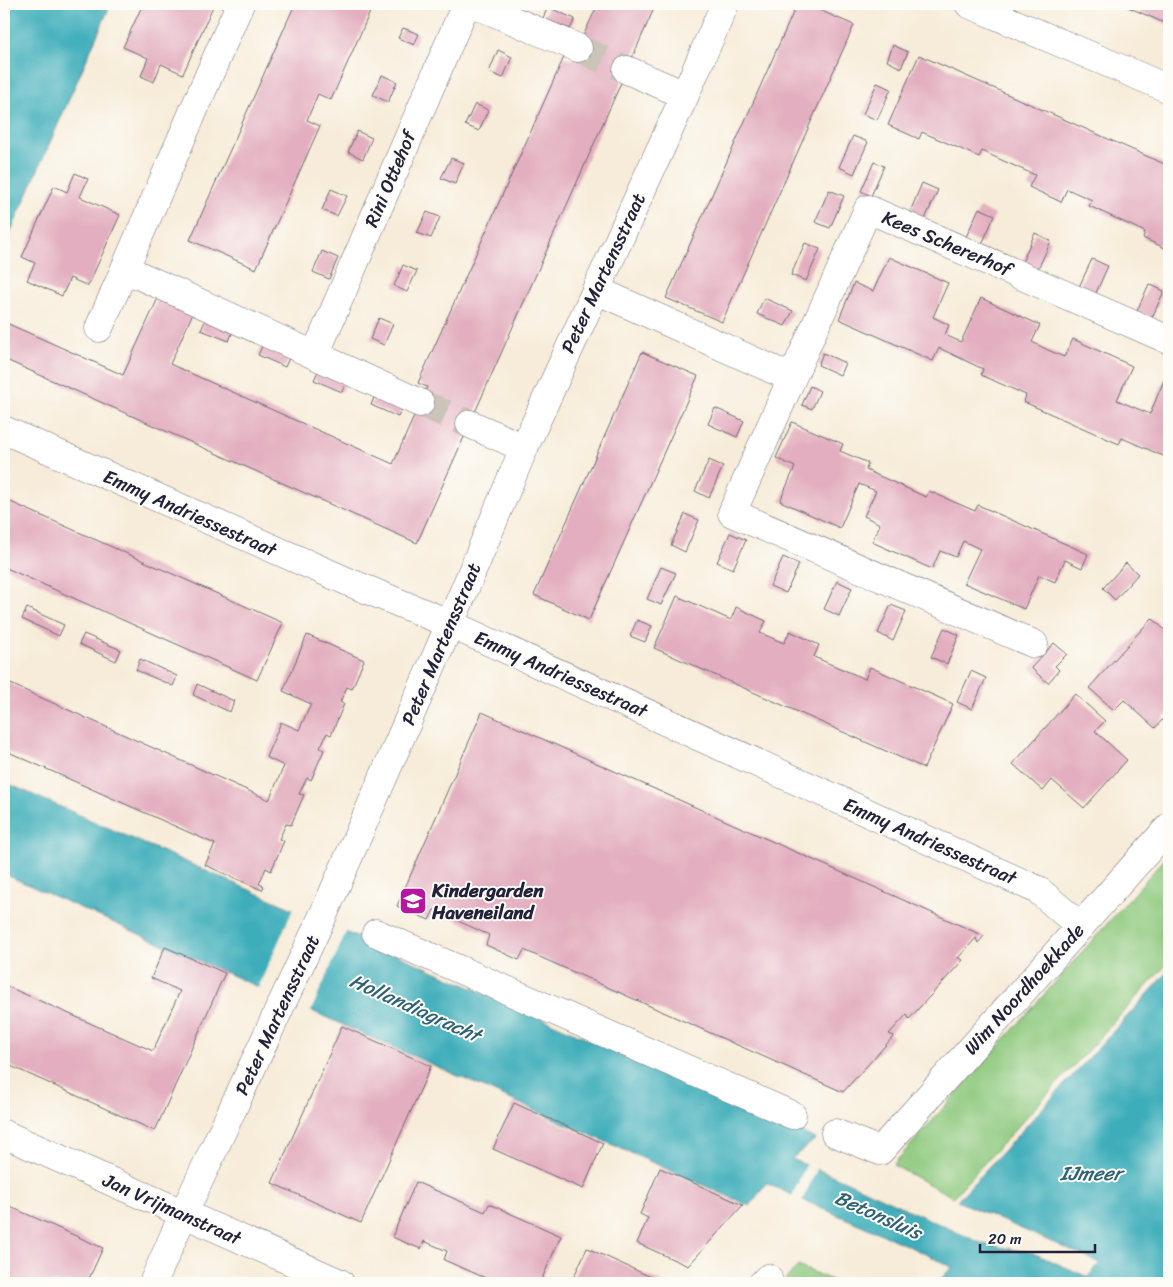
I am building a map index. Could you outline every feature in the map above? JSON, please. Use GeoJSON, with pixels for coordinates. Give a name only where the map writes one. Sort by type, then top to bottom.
{"type":"FeatureCollection","features":[{"type":"Feature","properties":{"kind":"street"},"geometry":{"type":"LineString","coordinates":[[99,328],[240,4]]}},
{"type":"Feature","properties":{"kind":"street","name":"Rini Ottehof"},"geometry":{"type":"LineString","coordinates":[[315,355],[466,4]]}},
{"type":"Feature","properties":{"kind":"street"},"geometry":{"type":"LineString","coordinates":[[474,4],[578,48]]}},
{"type":"Feature","properties":{"kind":"street","name":"Peter Martensstraat"},"geometry":{"type":"LineString","coordinates":[[153,1283],[282,1005],[331,914],[524,448],[725,4]]}},
{"type":"Feature","properties":{"kind":"street"},"geometry":{"type":"LineString","coordinates":[[969,4],[1169,89]]}},
{"type":"Feature","properties":{"kind":"street"},"geometry":{"type":"LineString","coordinates":[[627,70],[685,95]]}},
{"type":"Feature","properties":{"kind":"street","name":"Kees Schererhof"},"geometry":{"type":"LineString","coordinates":[[1034,644],[732,513],[868,209],[1169,340]]}},
{"type":"Feature","properties":{"kind":"street"},"geometry":{"type":"LineString","coordinates":[[124,269],[420,403]]}},
{"type":"Feature","properties":{"kind":"street"},"geometry":{"type":"LineString","coordinates":[[596,290],[792,378]]}},
{"type":"Feature","properties":{"kind":"street"},"geometry":{"type":"LineString","coordinates":[[470,424],[524,448]]}},
{"type":"Feature","properties":{"kind":"street","name":"Emmy Andriessestraat"},"geometry":{"type":"LineString","coordinates":[[4,430],[351,583],[450,624],[1038,890],[1080,926]]}},
{"type":"Feature","properties":{"kind":"street","name":"Wim Noordhoekkade"},"geometry":{"type":"LineString","coordinates":[[834,1133],[880,1151],[1169,827]]}},
{"type":"Feature","properties":{"kind":"street"},"geometry":{"type":"LineString","coordinates":[[376,933],[792,1115]]}},
{"type":"Feature","properties":{"kind":"street","name":"Jan Vrijmanstraat"},"geometry":{"type":"LineString","coordinates":[[4,1134],[340,1283]]}},
{"type":"Feature","properties":{"kind":"green space"},"geometry":{"type":"Polygon","coordinates":[[[1169,854],[1169,962],[953,1197],[893,1165],[1169,854]]]}},
{"type":"Feature","properties":{"kind":"green space"},"geometry":{"type":"Polygon","coordinates":[[[798,1266],[839,1283],[782,1283],[798,1266]]]}},
{"type":"Feature","properties":{"kind":"water"},"geometry":{"type":"Polygon","coordinates":[[[4,4],[111,4],[4,247],[4,4]]]}},
{"type":"Feature","properties":{"kind":"water"},"geometry":{"type":"Polygon","coordinates":[[[4,782],[816,1139],[791,1159],[834,1176],[983,1244],[1033,1253],[1088,1277],[1100,1263],[957,1201],[1169,971],[1169,1283],[937,1283],[952,1267],[766,1183],[750,1206],[4,874],[4,782]]]}},
{"type":"Feature","properties":{"kind":"pier"},"geometry":{"type":"Polygon","coordinates":[[[294,907],[347,930],[310,1013],[257,990],[294,907]]]}},
{"type":"Feature","properties":{"kind":"pier"},"geometry":{"type":"Polygon","coordinates":[[[807,1163],[818,1167],[801,1203],[791,1198],[807,1163]]]}},
{"type":"Feature","properties":{"kind":"building"},"geometry":{"type":"Polygon","coordinates":[[[143,4],[214,4],[183,74],[161,64],[154,82],[141,76],[148,58],[123,47],[143,4]]]}},
{"type":"Feature","properties":{"kind":"building"},"geometry":{"type":"Polygon","coordinates":[[[295,4],[350,4],[370,12],[331,100],[318,94],[307,120],[320,126],[256,269],[190,240],[295,4]]]}},
{"type":"Feature","properties":{"kind":"building"},"geometry":{"type":"Polygon","coordinates":[[[598,4],[656,4],[417,543],[4,359],[4,322],[123,375],[158,298],[193,313],[170,364],[393,464],[427,387],[418,383],[564,57],[572,60],[598,4]]]}},
{"type":"Feature","properties":{"kind":"building"},"geometry":{"type":"Polygon","coordinates":[[[797,4],[805,4],[854,25],[722,322],[666,298],[797,4]]]}},
{"type":"Feature","properties":{"kind":"building"},"geometry":{"type":"Polygon","coordinates":[[[1121,4],[1169,4],[1169,25],[1160,21],[1121,4]]]}},
{"type":"Feature","properties":{"kind":"building"},"geometry":{"type":"Polygon","coordinates":[[[548,7],[575,19],[570,29],[543,18],[548,7]]]}},
{"type":"Feature","properties":{"kind":"building"},"geometry":{"type":"Polygon","coordinates":[[[403,28],[419,34],[414,45],[398,38],[403,28]]]}},
{"type":"Feature","properties":{"kind":"building"},"geometry":{"type":"Polygon","coordinates":[[[893,45],[908,52],[901,68],[887,61],[893,45]]]}},
{"type":"Feature","properties":{"kind":"building"},"geometry":{"type":"Polygon","coordinates":[[[498,50],[512,57],[503,78],[489,72],[498,50]]]}},
{"type":"Feature","properties":{"kind":"building"},"geometry":{"type":"Polygon","coordinates":[[[919,55],[1169,166],[1169,250],[1143,238],[1145,232],[1089,206],[1092,200],[1067,189],[1061,202],[1029,187],[1035,175],[982,151],[979,157],[922,132],[919,139],[888,125],[919,55]]]}},
{"type":"Feature","properties":{"kind":"building"},"geometry":{"type":"Polygon","coordinates":[[[382,75],[397,82],[388,102],[373,95],[382,75]]]}},
{"type":"Feature","properties":{"kind":"building"},"geometry":{"type":"Polygon","coordinates":[[[877,83],[891,89],[877,120],[863,114],[877,83]]]}},
{"type":"Feature","properties":{"kind":"building"},"geometry":{"type":"Polygon","coordinates":[[[475,104],[488,110],[479,131],[465,125],[475,104]]]}},
{"type":"Feature","properties":{"kind":"building"},"geometry":{"type":"Polygon","coordinates":[[[357,131],[372,138],[363,159],[348,152],[357,131]]]}},
{"type":"Feature","properties":{"kind":"building"},"geometry":{"type":"Polygon","coordinates":[[[853,136],[868,142],[854,174],[839,167],[853,136]]]}},
{"type":"Feature","properties":{"kind":"building"},"geometry":{"type":"Polygon","coordinates":[[[451,158],[464,163],[455,184],[441,178],[451,158]]]}},
{"type":"Feature","properties":{"kind":"building"},"geometry":{"type":"Polygon","coordinates":[[[874,162],[884,166],[871,196],[861,191],[874,162]]]}},
{"type":"Feature","properties":{"kind":"building"},"geometry":{"type":"Polygon","coordinates":[[[75,173],[88,179],[80,197],[120,215],[88,286],[70,278],[62,296],[27,280],[35,263],[22,257],[54,186],[67,192],[75,173]]]}},
{"type":"Feature","properties":{"kind":"building"},"geometry":{"type":"Polygon","coordinates":[[[922,183],[938,190],[925,219],[910,212],[922,183]]]}},
{"type":"Feature","properties":{"kind":"building"},"geometry":{"type":"Polygon","coordinates":[[[331,189],[347,196],[337,216],[322,210],[331,189]]]}},
{"type":"Feature","properties":{"kind":"building"},"geometry":{"type":"Polygon","coordinates":[[[829,190],[844,196],[830,228],[815,222],[829,190]]]}},
{"type":"Feature","properties":{"kind":"building"},"geometry":{"type":"Polygon","coordinates":[[[979,208],[995,215],[982,244],[966,237],[979,208]]]}},
{"type":"Feature","properties":{"kind":"building"},"geometry":{"type":"Polygon","coordinates":[[[427,212],[440,217],[431,238],[417,233],[427,212]]]}},
{"type":"Feature","properties":{"kind":"building"},"geometry":{"type":"Polygon","coordinates":[[[1035,233],[1051,241],[1038,269],[1022,262],[1035,233]]]}},
{"type":"Feature","properties":{"kind":"building"},"geometry":{"type":"Polygon","coordinates":[[[805,243],[820,249],[806,281],[791,275],[805,243]]]}},
{"type":"Feature","properties":{"kind":"building"},"geometry":{"type":"Polygon","coordinates":[[[322,251],[338,258],[329,279],[313,272],[322,251]]]}},
{"type":"Feature","properties":{"kind":"building"},"geometry":{"type":"Polygon","coordinates":[[[889,257],[948,283],[933,317],[949,325],[945,335],[961,342],[981,298],[1040,325],[1032,342],[1048,350],[1064,357],[1073,339],[1132,366],[1117,400],[1150,414],[1164,380],[1169,382],[1168,458],[1122,438],[1119,444],[1024,402],[1026,395],[981,375],[983,369],[939,348],[933,361],[839,319],[854,283],[873,291],[889,257]]]}},
{"type":"Feature","properties":{"kind":"building"},"geometry":{"type":"Polygon","coordinates":[[[1092,259],[1108,266],[1095,295],[1079,287],[1092,259]]]}},
{"type":"Feature","properties":{"kind":"building"},"geometry":{"type":"Polygon","coordinates":[[[403,265],[417,271],[407,292],[394,286],[403,265]]]}},
{"type":"Feature","properties":{"kind":"building"},"geometry":{"type":"Polygon","coordinates":[[[1149,284],[1164,291],[1151,320],[1136,313],[1149,284]]]}},
{"type":"Feature","properties":{"kind":"building"},"geometry":{"type":"Polygon","coordinates":[[[764,298],[793,311],[785,326],[757,314],[764,298]]]}},
{"type":"Feature","properties":{"kind":"building"},"geometry":{"type":"Polygon","coordinates":[[[379,318],[393,324],[384,345],[370,339],[379,318]]]}},
{"type":"Feature","properties":{"kind":"building"},"geometry":{"type":"Polygon","coordinates":[[[206,319],[233,331],[229,341],[201,330],[206,319]]]}},
{"type":"Feature","properties":{"kind":"building"},"geometry":{"type":"Polygon","coordinates":[[[263,344],[290,356],[285,367],[258,355],[263,344]]]}},
{"type":"Feature","properties":{"kind":"building"},"geometry":{"type":"Polygon","coordinates":[[[642,352],[698,376],[589,620],[534,595],[642,352]]]}},
{"type":"Feature","properties":{"kind":"building"},"geometry":{"type":"Polygon","coordinates":[[[823,353],[845,363],[840,375],[818,365],[823,353]]]}},
{"type":"Feature","properties":{"kind":"building"},"geometry":{"type":"Polygon","coordinates":[[[319,369],[346,382],[342,392],[314,380],[319,369]]]}},
{"type":"Feature","properties":{"kind":"building"},"geometry":{"type":"Polygon","coordinates":[[[810,386],[820,391],[812,409],[802,405],[810,386]]]}},
{"type":"Feature","properties":{"kind":"building"},"geometry":{"type":"Polygon","coordinates":[[[375,395],[403,407],[398,417],[371,405],[375,395]]]}},
{"type":"Feature","properties":{"kind":"building"},"geometry":{"type":"Polygon","coordinates":[[[715,408],[744,421],[737,437],[708,424],[715,408]]]}},
{"type":"Feature","properties":{"kind":"building"},"geometry":{"type":"Polygon","coordinates":[[[792,422],[843,444],[840,451],[868,463],[866,470],[926,497],[929,491],[975,511],[978,505],[1088,554],[1082,568],[1065,560],[1055,582],[1039,575],[1024,609],[964,583],[980,549],[963,541],[956,557],[940,551],[932,569],[872,542],[880,524],[864,516],[876,491],[859,484],[840,528],[780,501],[795,467],[776,458],[792,422]]]}},
{"type":"Feature","properties":{"kind":"building"},"geometry":{"type":"Polygon","coordinates":[[[709,460],[723,466],[709,498],[695,491],[709,460]]]}},
{"type":"Feature","properties":{"kind":"building"},"geometry":{"type":"Polygon","coordinates":[[[4,499],[283,623],[257,680],[4,567],[4,499]]]}},
{"type":"Feature","properties":{"kind":"building"},"geometry":{"type":"Polygon","coordinates":[[[685,514],[699,520],[685,552],[671,545],[685,514]]]}},
{"type":"Feature","properties":{"kind":"building"},"geometry":{"type":"Polygon","coordinates":[[[730,533],[746,540],[733,569],[717,562],[730,533]]]}},
{"type":"Feature","properties":{"kind":"building"},"geometry":{"type":"Polygon","coordinates":[[[783,557],[799,564],[786,593],[770,586],[783,557]]]}},
{"type":"Feature","properties":{"kind":"building"},"geometry":{"type":"Polygon","coordinates":[[[1126,563],[1138,574],[1115,600],[1103,588],[1126,563]]]}},
{"type":"Feature","properties":{"kind":"building"},"geometry":{"type":"Polygon","coordinates":[[[661,567],[676,573],[661,605],[647,599],[661,567]]]}},
{"type":"Feature","properties":{"kind":"building"},"geometry":{"type":"Polygon","coordinates":[[[837,581],[852,588],[839,616],[824,609],[837,581]]]}},
{"type":"Feature","properties":{"kind":"building"},"geometry":{"type":"Polygon","coordinates":[[[677,596],[731,620],[736,607],[766,621],[760,633],[784,643],[790,631],[819,645],[814,657],[865,679],[870,667],[953,704],[924,768],[654,648],[677,596]]]}},
{"type":"Feature","properties":{"kind":"building"},"geometry":{"type":"Polygon","coordinates":[[[891,605],[906,611],[893,641],[878,633],[891,605]]]}},
{"type":"Feature","properties":{"kind":"building"},"geometry":{"type":"Polygon","coordinates":[[[27,608],[64,625],[59,636],[22,619],[27,608]]]}},
{"type":"Feature","properties":{"kind":"building"},"geometry":{"type":"Polygon","coordinates":[[[1152,618],[1169,634],[1169,712],[1155,728],[1124,700],[1114,710],[1089,688],[1152,618]]]}},
{"type":"Feature","properties":{"kind":"building"},"geometry":{"type":"Polygon","coordinates":[[[637,620],[652,626],[645,642],[630,636],[637,620]]]}},
{"type":"Feature","properties":{"kind":"building"},"geometry":{"type":"Polygon","coordinates":[[[944,628],[959,635],[947,664],[931,657],[944,628]]]}},
{"type":"Feature","properties":{"kind":"building"},"geometry":{"type":"Polygon","coordinates":[[[84,634],[121,650],[116,661],[79,644],[84,634]]]}},
{"type":"Feature","properties":{"kind":"building"},"geometry":{"type":"Polygon","coordinates":[[[307,635],[364,660],[352,689],[347,687],[340,702],[344,704],[331,735],[327,733],[320,748],[324,750],[311,780],[307,778],[299,794],[304,795],[291,825],[286,824],[279,839],[284,841],[271,871],[266,868],[259,884],[264,886],[262,890],[205,865],[215,844],[4,750],[4,681],[269,800],[284,766],[266,757],[281,722],[299,730],[311,704],[283,691],[307,635]]]}},
{"type":"Feature","properties":{"kind":"building"},"geometry":{"type":"Polygon","coordinates":[[[1054,643],[1067,654],[1055,666],[1059,670],[1048,683],[1031,668],[1054,643]]]}},
{"type":"Feature","properties":{"kind":"building"},"geometry":{"type":"Polygon","coordinates":[[[140,659],[177,676],[173,686],[136,670],[140,659]]]}},
{"type":"Feature","properties":{"kind":"building"},"geometry":{"type":"Polygon","coordinates":[[[971,671],[986,678],[972,709],[957,702],[971,671]]]}},
{"type":"Feature","properties":{"kind":"building"},"geometry":{"type":"Polygon","coordinates":[[[197,684],[234,701],[230,712],[193,695],[197,684]]]}},
{"type":"Feature","properties":{"kind":"building"},"geometry":{"type":"Polygon","coordinates":[[[1075,694],[1105,721],[1095,731],[1127,760],[1084,808],[1052,780],[1043,791],[1013,764],[1075,694]]]}},
{"type":"Feature","properties":{"kind":"building"},"geometry":{"type":"Polygon","coordinates":[[[482,712],[984,936],[978,943],[976,938],[958,958],[963,960],[909,1019],[907,1014],[889,1034],[894,1036],[843,1092],[524,950],[519,960],[486,945],[489,935],[434,910],[429,920],[397,906],[482,712]]]}},
{"type":"Feature","properties":{"kind":"building"},"geometry":{"type":"Polygon","coordinates":[[[165,947],[225,973],[155,1131],[4,1063],[4,985],[153,1051],[180,991],[151,978],[165,947]]]}},
{"type":"Feature","properties":{"kind":"building"},"geometry":{"type":"Polygon","coordinates":[[[342,1026],[431,1066],[361,1223],[272,1183],[342,1026]]]}},
{"type":"Feature","properties":{"kind":"building"},"geometry":{"type":"Polygon","coordinates":[[[514,1103],[603,1143],[583,1189],[493,1149],[514,1103]]]}},
{"type":"Feature","properties":{"kind":"building"},"geometry":{"type":"Polygon","coordinates":[[[660,1168],[743,1205],[688,1266],[637,1243],[648,1218],[640,1214],[660,1168]]]}},
{"type":"Feature","properties":{"kind":"building"},"geometry":{"type":"Polygon","coordinates":[[[416,1182],[485,1212],[489,1204],[561,1236],[540,1283],[497,1283],[444,1260],[447,1251],[424,1241],[421,1249],[392,1237],[416,1182]]]}},
{"type":"Feature","properties":{"kind":"building"},"geometry":{"type":"Polygon","coordinates":[[[4,1204],[103,1248],[87,1283],[13,1283],[4,1279],[4,1204]]]}},
{"type":"Feature","properties":{"kind":"building"},"geometry":{"type":"Polygon","coordinates":[[[587,1248],[662,1282],[571,1283],[587,1248]]]}},
{"type":"Feature","properties":{"kind":"tunnel"},"geometry":{"type":"LineString","coordinates":[[578,48],[627,70]]}},
{"type":"Feature","properties":{"kind":"tunnel"},"geometry":{"type":"LineString","coordinates":[[420,403],[470,424]]}},
{"type":"Feature","properties":{"kind":"place","name":"Kindergarden Haveneiland"},"geometry":{"type":"Point","coordinates":[413,901]}},
{"type":"Feature","properties":{"kind":"water label","name":"Hollandiagracht"},"geometry":{"type":"Point","coordinates":[415,1008]}},
{"type":"Feature","properties":{"kind":"water label","name":"IJmeer"},"geometry":{"type":"Point","coordinates":[1091,1173]}},
{"type":"Feature","properties":{"kind":"water label","name":"Betonsluis"},"geometry":{"type":"Point","coordinates":[878,1215]}}]}
